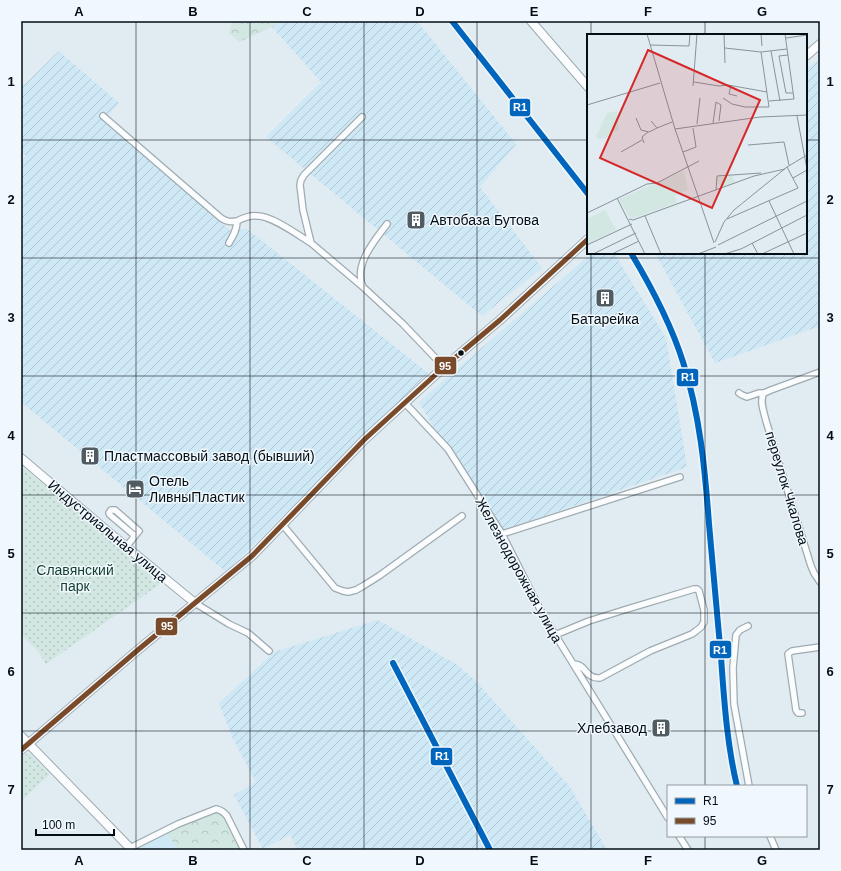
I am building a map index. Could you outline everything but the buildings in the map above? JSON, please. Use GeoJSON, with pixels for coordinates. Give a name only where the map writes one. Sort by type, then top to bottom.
{"type":"FeatureCollection","features":[{"type":"Feature","properties":{"kind":"main road"},"geometry":{"type":"LineString","coordinates":[[531,21],[587,87]]}},
{"type":"Feature","properties":{"kind":"main road"},"geometry":{"type":"LineString","coordinates":[[807,55],[820,44]]}},
{"type":"Feature","properties":{"kind":"main road"},"geometry":{"type":"LineString","coordinates":[[21,750],[139,649],[252,556],[365,439],[404,402],[500,320],[587,240]]}},
{"type":"Feature","properties":{"kind":"main road","name":"Индустриальная улица"},"geometry":{"type":"LineString","coordinates":[[21,458],[195,603]]}},
{"type":"Feature","properties":{"kind":"main road"},"geometry":{"type":"LineString","coordinates":[[21,736],[131,849]]}},
{"type":"Feature","properties":{"kind":"street"},"geometry":{"type":"LineString","coordinates":[[103,116],[225,221],[236,221],[251,216],[264,217],[311,243],[363,287],[403,324],[444,367]]}},
{"type":"Feature","properties":{"kind":"street"},"geometry":{"type":"LineString","coordinates":[[311,243],[303,210],[300,185],[301,180],[304,175],[362,117]]}},
{"type":"Feature","properties":{"kind":"street"},"geometry":{"type":"LineString","coordinates":[[229,243],[237,226],[236,221]]}},
{"type":"Feature","properties":{"kind":"street"},"geometry":{"type":"LineString","coordinates":[[363,287],[360,279],[366,255],[371,245],[387,224]]}},
{"type":"Feature","properties":{"kind":"street"},"geometry":{"type":"LineString","coordinates":[[739,393],[747,397],[764,393],[820,372]]}},
{"type":"Feature","properties":{"kind":"street","name":"переулок Чкалова"},"geometry":{"type":"LineString","coordinates":[[764,393],[762,396],[762,402],[766,421],[811,566],[820,582]]}},
{"type":"Feature","properties":{"kind":"street","name":"Железнодорожная улица"},"geometry":{"type":"LineString","coordinates":[[404,402],[448,449],[502,534],[543,615],[667,816]]}},
{"type":"Feature","properties":{"kind":"street"},"geometry":{"type":"LineString","coordinates":[[502,534],[680,477]]}},
{"type":"Feature","properties":{"kind":"street"},"geometry":{"type":"LineString","coordinates":[[126,546],[135,536],[138,532],[138,529],[115,510],[111,510],[109,513],[110,516],[135,536]]}},
{"type":"Feature","properties":{"kind":"street"},"geometry":{"type":"LineString","coordinates":[[282,524],[335,588],[348,592],[356,590],[379,576],[462,516]]}},
{"type":"Feature","properties":{"kind":"street"},"geometry":{"type":"LineString","coordinates":[[555,635],[589,621],[624,610],[694,589],[699,591],[704,610],[704,622],[701,627],[692,634],[650,651],[600,678],[592,677],[580,665],[574,664]]}},
{"type":"Feature","properties":{"kind":"street"},"geometry":{"type":"LineString","coordinates":[[195,603],[229,624],[248,633],[269,651]]}},
{"type":"Feature","properties":{"kind":"street"},"geometry":{"type":"LineString","coordinates":[[748,626],[740,630],[736,635],[734,704],[749,785]]}},
{"type":"Feature","properties":{"kind":"street"},"geometry":{"type":"LineString","coordinates":[[802,712],[798,713],[796,710],[788,654],[792,651],[820,647]]}},
{"type":"Feature","properties":{"kind":"street"},"geometry":{"type":"LineString","coordinates":[[131,849],[178,824],[216,809],[220,809],[228,816],[244,850]]}},
{"type":"Feature","properties":{"kind":"street"},"geometry":{"type":"LineString","coordinates":[[680,837],[688,850]]}},
{"type":"Feature","properties":{"kind":"street"},"geometry":{"type":"LineString","coordinates":[[770,837],[776,850]]}},
{"type":"Feature","properties":{"kind":"shaded area"},"geometry":{"type":"Polygon","coordinates":[[[282,21],[417,21],[516,144],[480,187],[542,268],[482,316],[266,137],[321,82],[272,27],[282,21]]]}},
{"type":"Feature","properties":{"kind":"shaded area"},"geometry":{"type":"Polygon","coordinates":[[[59,51],[119,103],[103,121],[230,230],[247,229],[428,373],[226,572],[21,402],[21,161],[26,156],[21,151],[21,88],[59,51]]]}},
{"type":"Feature","properties":{"kind":"shaded area"},"geometry":{"type":"Polygon","coordinates":[[[820,58],[820,326],[715,363],[656,254],[807,254],[807,68],[820,58]]]}},
{"type":"Feature","properties":{"kind":"shaded area"},"geometry":{"type":"Polygon","coordinates":[[[591,254],[615,254],[666,338],[687,467],[495,533],[419,402],[591,254]]]}},
{"type":"Feature","properties":{"kind":"shaded area"},"geometry":{"type":"Polygon","coordinates":[[[378,620],[456,664],[476,681],[570,787],[607,850],[298,850],[290,835],[263,849],[234,795],[256,782],[233,739],[219,703],[274,652],[378,620]]]}},
{"type":"Feature","properties":{"kind":"shaded area"},"geometry":{"type":"Polygon","coordinates":[[[165,832],[179,850],[137,850],[134,847],[165,832]]]}},
{"type":"Feature","properties":{"kind":"green space"},"geometry":{"type":"Polygon","coordinates":[[[232,21],[282,21],[239,42],[229,33],[232,21]]]}},
{"type":"Feature","properties":{"kind":"green space","name":"Славянский парк"},"geometry":{"type":"Polygon","coordinates":[[[21,466],[161,579],[159,585],[46,664],[38,651],[21,635],[21,466]]]}},
{"type":"Feature","properties":{"kind":"green space"},"geometry":{"type":"Polygon","coordinates":[[[28,753],[50,774],[21,801],[21,756],[28,753]]]}},
{"type":"Feature","properties":{"kind":"green space"},"geometry":{"type":"Polygon","coordinates":[[[214,811],[224,814],[240,850],[179,850],[165,832],[214,811]]]}},
{"type":"Feature","properties":{"kind":"railway"},"geometry":{"type":"LineString","coordinates":[[393,663],[490,850]]}},
{"type":"Feature","properties":{"kind":"transit line","name":"R1"},"geometry":{"type":"LineString","coordinates":[[452,21],[587,193]]}},
{"type":"Feature","properties":{"kind":"transit line","name":"95"},"geometry":{"type":"LineString","coordinates":[[21,750],[139,649],[252,556],[365,439],[444,367],[500,320],[587,240]]}},
{"type":"Feature","properties":{"kind":"transit line","name":"R1"},"geometry":{"type":"LineString","coordinates":[[632,254],[654,293],[673,334],[689,382],[698,422],[706,483],[726,722],[737,785]]}},
{"type":"Feature","properties":{"kind":"transit line","name":"R1"},"geometry":{"type":"LineString","coordinates":[[393,663],[490,850]]}},
{"type":"Feature","properties":{"kind":"place","name":"Автобаза Бутова"},"geometry":{"type":"Point","coordinates":[416,220]}},
{"type":"Feature","properties":{"kind":"place","name":"Батарейка"},"geometry":{"type":"Point","coordinates":[605,298]}},
{"type":"Feature","properties":{"kind":"place","name":"Пластмассовый завод (бывший)"},"geometry":{"type":"Point","coordinates":[90,456]}},
{"type":"Feature","properties":{"kind":"place","name":"Отель ЛивныПластик"},"geometry":{"type":"Point","coordinates":[135,489]}},
{"type":"Feature","properties":{"kind":"place","name":"Хлебзавод"},"geometry":{"type":"Point","coordinates":[661,728]}}]}
